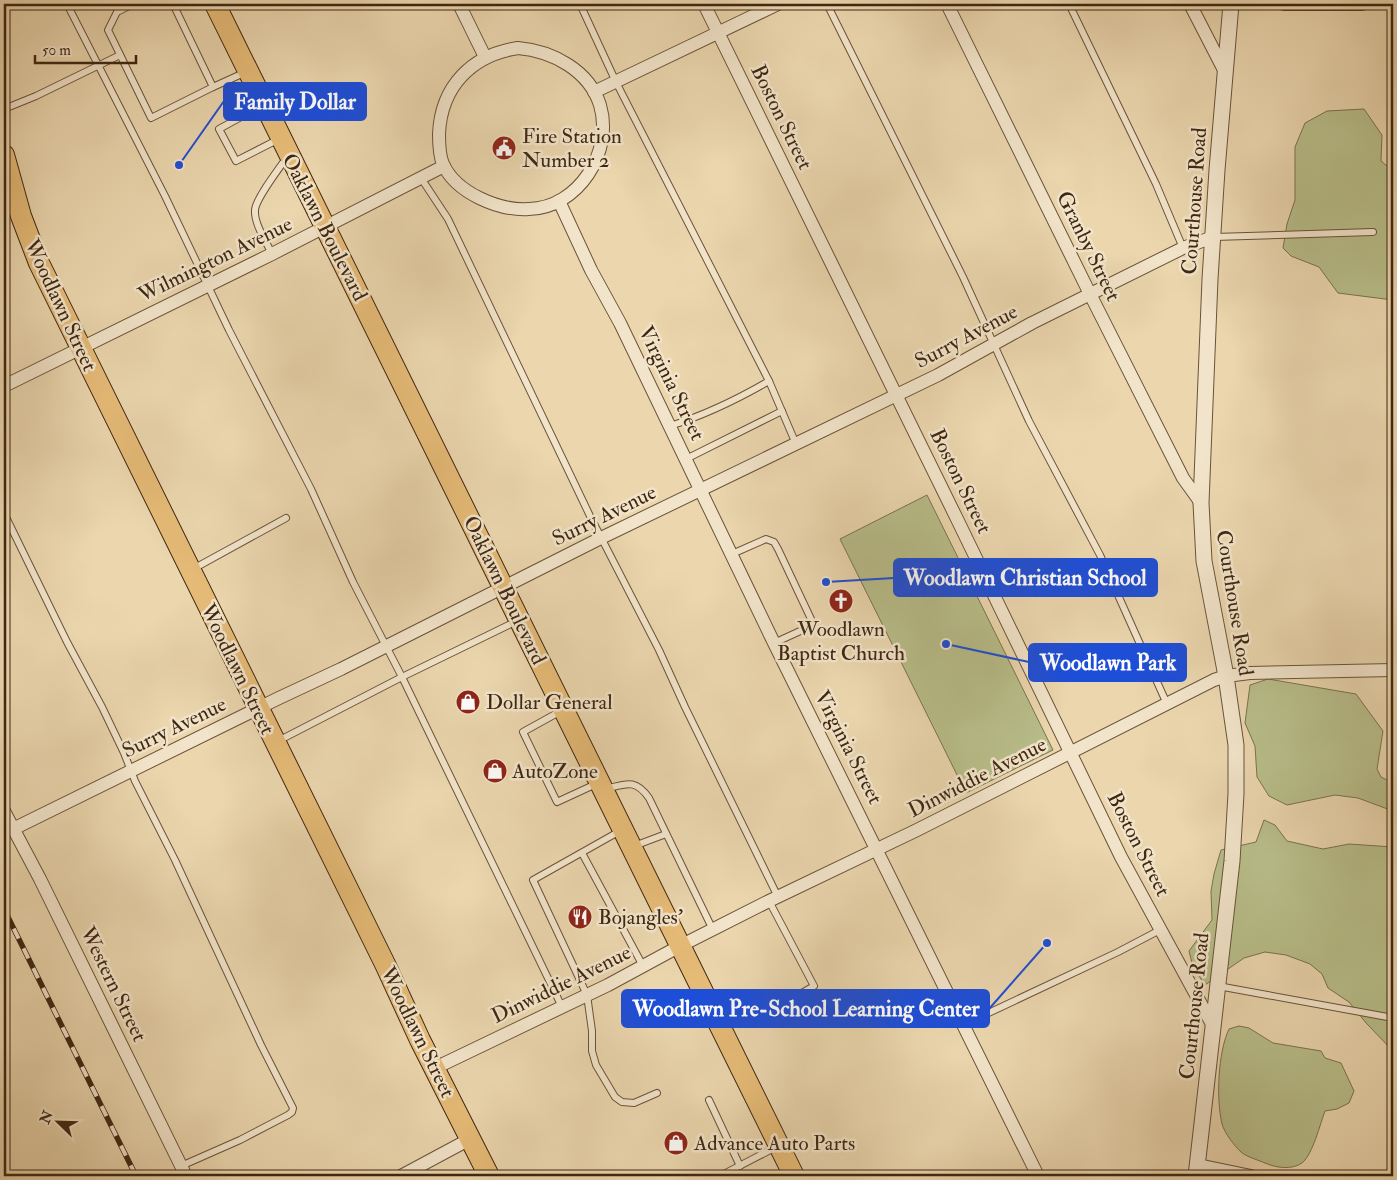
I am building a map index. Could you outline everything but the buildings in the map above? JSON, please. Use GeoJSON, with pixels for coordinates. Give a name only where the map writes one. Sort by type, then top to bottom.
{"type":"FeatureCollection","features":[{"type":"Feature","properties":{"kind":"highway","name":"Oaklawn Boulevard"},"geometry":{"type":"LineString","coordinates":[[215,4],[794,1176]]}},
{"type":"Feature","properties":{"kind":"highway","name":"Woodlawn Street"},"geometry":{"type":"LineString","coordinates":[[4,155],[21,216],[39,263],[489,1176]]}},
{"type":"Feature","properties":{"kind":"street"},"geometry":{"type":"LineString","coordinates":[[459,4],[485,57]]}},
{"type":"Feature","properties":{"kind":"street","name":"Boston Street"},"geometry":{"type":"LineString","coordinates":[[704,4],[1121,857],[1213,1026]]}},
{"type":"Feature","properties":{"kind":"street"},"geometry":{"type":"LineString","coordinates":[[594,92],[719,34],[778,4]]}},
{"type":"Feature","properties":{"kind":"street","name":"Granby Street"},"geometry":{"type":"LineString","coordinates":[[947,4],[1183,478],[1201,503]]}},
{"type":"Feature","properties":{"kind":"street"},"geometry":{"type":"LineString","coordinates":[[1190,4],[1225,72]]}},
{"type":"Feature","properties":{"kind":"street","name":"Courthouse Road"},"geometry":{"type":"LineString","coordinates":[[1197,1171],[1232,861],[1236,794],[1236,745],[1226,676],[1204,561],[1201,503],[1212,237],[1231,4]]}},
{"type":"Feature","properties":{"kind":"street"},"geometry":{"type":"LineString","coordinates":[[1284,4],[1362,4]]}},
{"type":"Feature","properties":{"kind":"street"},"geometry":{"type":"LineString","coordinates":[[533,49],[564,62],[583,78],[594,92],[600,106],[602,123],[601,140],[596,160],[586,178],[575,190],[558,202],[529,210],[491,204],[463,188],[444,166],[439,143],[443,108],[457,81],[468,69],[485,57],[502,50],[533,49]]}},
{"type":"Feature","properties":{"kind":"street","name":"Wilmington Avenue"},"geometry":{"type":"LineString","coordinates":[[4,386],[272,254],[444,166]]}},
{"type":"Feature","properties":{"kind":"street","name":"Virginia Street"},"geometry":{"type":"LineString","coordinates":[[558,202],[1038,1176]]}},
{"type":"Feature","properties":{"kind":"street","name":"Surry Avenue"},"geometry":{"type":"LineString","coordinates":[[13,829],[130,770],[341,669],[601,538],[938,375],[1032,322],[1183,248],[1212,237]]}},
{"type":"Feature","properties":{"kind":"street","name":"Dinwiddie Avenue"},"geometry":{"type":"LineString","coordinates":[[435,1068],[587,995],[773,899],[1214,680],[1226,676],[1250,673],[1393,670]]}},
{"type":"Feature","properties":{"kind":"street","name":"Western Street"},"geometry":{"type":"LineString","coordinates":[[4,811],[40,880],[183,1171]]}},
{"type":"Feature","properties":{"kind":"street"},"geometry":{"type":"LineString","coordinates":[[401,1176],[470,1139]]}},
{"type":"Feature","properties":{"kind":"street"},"geometry":{"type":"LineString","coordinates":[[1197,1171],[1250,1176]]}},
{"type":"Feature","properties":{"kind":"lane"},"geometry":{"type":"LineString","coordinates":[[67,4],[311,489],[354,582],[562,1007]]}},
{"type":"Feature","properties":{"kind":"lane"},"geometry":{"type":"LineString","coordinates":[[133,4],[117,12],[108,30],[151,118],[248,71]]}},
{"type":"Feature","properties":{"kind":"lane"},"geometry":{"type":"LineString","coordinates":[[580,4],[616,82],[769,381],[796,444]]}},
{"type":"Feature","properties":{"kind":"lane"},"geometry":{"type":"LineString","coordinates":[[827,4],[995,343],[1029,421],[1100,556],[1167,704]]}},
{"type":"Feature","properties":{"kind":"lane"},"geometry":{"type":"LineString","coordinates":[[1069,4],[1156,184],[1183,248]]}},
{"type":"Feature","properties":{"kind":"lane"},"geometry":{"type":"LineString","coordinates":[[174,5],[213,87]]}},
{"type":"Feature","properties":{"kind":"lane"},"geometry":{"type":"LineString","coordinates":[[4,109],[36,96],[120,55]]}},
{"type":"Feature","properties":{"kind":"lane"},"geometry":{"type":"LineString","coordinates":[[264,104],[219,129],[236,161],[284,147]]}},
{"type":"Feature","properties":{"kind":"lane"},"geometry":{"type":"LineString","coordinates":[[272,254],[258,224],[255,210],[284,147]]}},
{"type":"Feature","properties":{"kind":"lane"},"geometry":{"type":"LineString","coordinates":[[421,178],[448,219],[601,538],[659,650],[814,986],[765,1014],[755,994],[715,1014]]}},
{"type":"Feature","properties":{"kind":"lane"},"geometry":{"type":"LineString","coordinates":[[1212,237],[1372,232]]}},
{"type":"Feature","properties":{"kind":"lane"},"geometry":{"type":"LineString","coordinates":[[670,426],[724,405],[769,381]]}},
{"type":"Feature","properties":{"kind":"lane"},"geometry":{"type":"LineString","coordinates":[[686,459],[782,411]]}},
{"type":"Feature","properties":{"kind":"lane"},"geometry":{"type":"LineString","coordinates":[[4,512],[66,642],[102,707],[130,770],[293,1108],[292,1112],[288,1115],[183,1171]]}},
{"type":"Feature","properties":{"kind":"lane"},"geometry":{"type":"LineString","coordinates":[[190,571],[286,518]]}},
{"type":"Feature","properties":{"kind":"lane"},"geometry":{"type":"LineString","coordinates":[[732,554],[766,539],[774,542],[778,549],[811,619],[811,624],[809,627],[774,642]]}},
{"type":"Feature","properties":{"kind":"lane"},"geometry":{"type":"LineString","coordinates":[[275,742],[402,677],[520,620]]}},
{"type":"Feature","properties":{"kind":"lane"},"geometry":{"type":"LineString","coordinates":[[564,709],[523,732],[557,802],[602,786],[633,784],[642,788],[649,798],[713,930]]}},
{"type":"Feature","properties":{"kind":"lane"},"geometry":{"type":"LineString","coordinates":[[657,1093],[634,1103],[622,1102],[615,1098],[596,1065],[592,1051],[592,1031],[587,995],[533,880],[582,853],[627,839],[666,834]]}},
{"type":"Feature","properties":{"kind":"lane"},"geometry":{"type":"LineString","coordinates":[[582,853],[643,966]]}},
{"type":"Feature","properties":{"kind":"lane"},"geometry":{"type":"LineString","coordinates":[[963,1025],[1118,952],[1160,930]]}},
{"type":"Feature","properties":{"kind":"lane"},"geometry":{"type":"LineString","coordinates":[[1218,986],[1393,1018]]}},
{"type":"Feature","properties":{"kind":"lane"},"geometry":{"type":"LineString","coordinates":[[709,1100],[740,1166]]}},
{"type":"Feature","properties":{"kind":"lane"},"geometry":{"type":"LineString","coordinates":[[720,1176],[779,1146]]}},
{"type":"Feature","properties":{"kind":"green space"},"geometry":{"type":"Polygon","coordinates":[[[1364,109],[1382,135],[1381,161],[1393,171],[1393,300],[1338,293],[1319,267],[1291,256],[1283,248],[1287,224],[1295,200],[1295,147],[1305,123],[1327,111],[1364,109]]]}},
{"type":"Feature","properties":{"kind":"green space"},"geometry":{"type":"Polygon","coordinates":[[[927,495],[1053,750],[966,793],[840,539],[927,495]]]}},
{"type":"Feature","properties":{"kind":"green space"},"geometry":{"type":"Polygon","coordinates":[[[1268,679],[1356,694],[1383,731],[1377,769],[1381,777],[1393,783],[1393,811],[1358,798],[1335,795],[1287,805],[1269,796],[1257,777],[1255,746],[1245,723],[1250,685],[1268,679]]]}},
{"type":"Feature","properties":{"kind":"green space"},"geometry":{"type":"Polygon","coordinates":[[[1264,820],[1275,825],[1287,841],[1323,849],[1349,844],[1393,847],[1393,1051],[1349,1002],[1328,988],[1322,974],[1310,964],[1286,955],[1265,952],[1244,958],[1205,985],[1193,967],[1189,951],[1212,920],[1211,891],[1221,850],[1256,842],[1264,820]]]}},
{"type":"Feature","properties":{"kind":"green space"},"geometry":{"type":"Polygon","coordinates":[[[1239,1026],[1249,1028],[1273,1043],[1321,1051],[1325,1058],[1341,1063],[1354,1091],[1349,1103],[1337,1109],[1325,1111],[1310,1153],[1302,1163],[1294,1167],[1269,1165],[1246,1155],[1241,1152],[1223,1128],[1219,1102],[1222,1050],[1229,1029],[1239,1026]]]}},
{"type":"Feature","properties":{"kind":"railway"},"geometry":{"type":"LineString","coordinates":[[4,909],[136,1176]]}},
{"type":"Feature","properties":{"kind":"place","name":"Fire Station Number 2"},"geometry":{"type":"Point","coordinates":[504,148]}},
{"type":"Feature","properties":{"kind":"place","name":"Family Dollar"},"geometry":{"type":"Point","coordinates":[179,165]}},
{"type":"Feature","properties":{"kind":"place","name":"Woodlawn Christian School"},"geometry":{"type":"Point","coordinates":[826,582]}},
{"type":"Feature","properties":{"kind":"place","name":"Woodlawn Baptist Church"},"geometry":{"type":"Point","coordinates":[841,601]}},
{"type":"Feature","properties":{"kind":"place","name":"Woodlawn Park"},"geometry":{"type":"Point","coordinates":[946,644]}},
{"type":"Feature","properties":{"kind":"place","name":"Dollar General"},"geometry":{"type":"Point","coordinates":[468,702]}},
{"type":"Feature","properties":{"kind":"place","name":"AutoZone"},"geometry":{"type":"Point","coordinates":[495,771]}},
{"type":"Feature","properties":{"kind":"place","name":"Bojangles'"},"geometry":{"type":"Point","coordinates":[580,917]}},
{"type":"Feature","properties":{"kind":"place","name":"Woodlawn Pre-School Learning Center"},"geometry":{"type":"Point","coordinates":[1047,943]}},
{"type":"Feature","properties":{"kind":"place","name":"Advance Auto Parts"},"geometry":{"type":"Point","coordinates":[676,1143]}}]}
